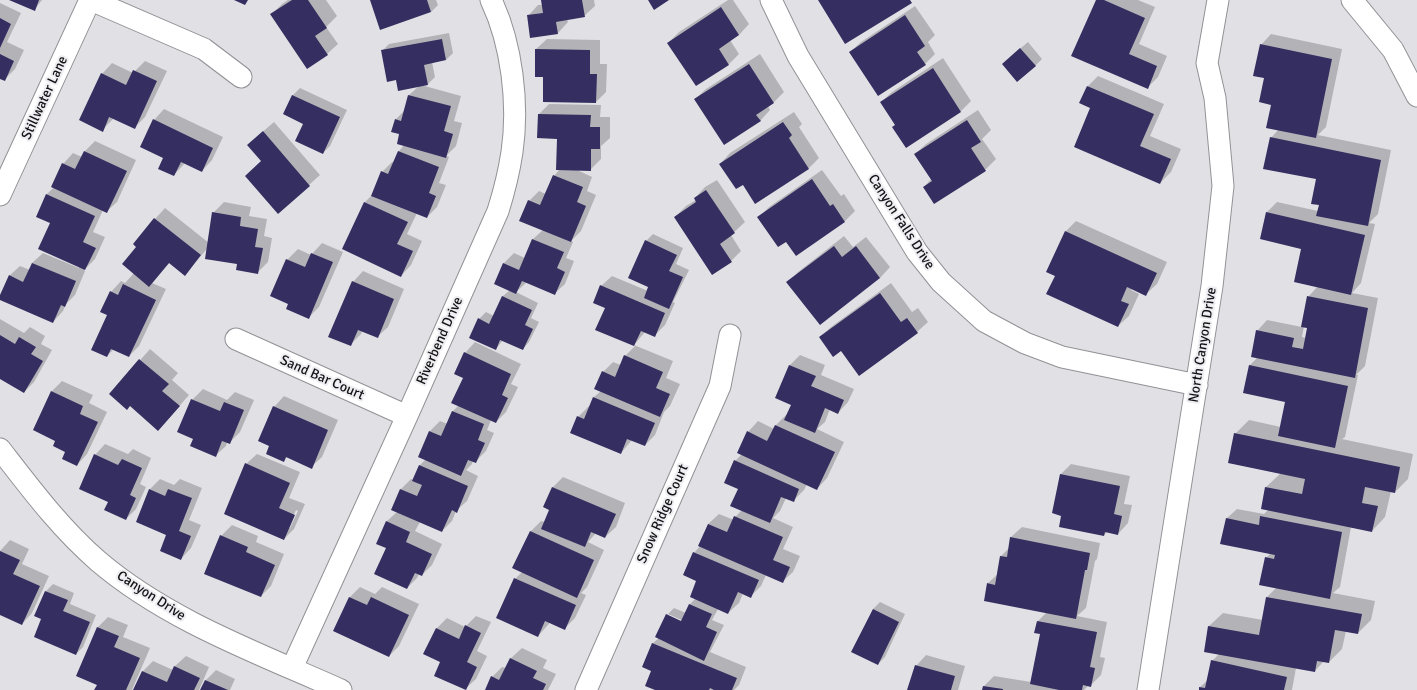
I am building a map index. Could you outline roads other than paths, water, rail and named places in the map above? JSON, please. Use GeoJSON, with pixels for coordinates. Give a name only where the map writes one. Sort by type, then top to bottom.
{"type":"FeatureCollection","features":[{"type":"Feature","properties":{"kind":"street"},"geometry":{"type":"LineString","coordinates":[[91,0],[204,49],[241,77]]}},
{"type":"Feature","properties":{"kind":"street","name":"Stillwater Lane"},"geometry":{"type":"LineString","coordinates":[[0,195],[91,0]]}},
{"type":"Feature","properties":{"kind":"street","name":"Riverbend Drive"},"geometry":{"type":"LineString","coordinates":[[292,668],[407,416],[498,211],[506,187],[512,152],[515,121],[514,85],[504,35],[492,0]]}},
{"type":"Feature","properties":{"kind":"street","name":"Canyon Falls Drive"},"geometry":{"type":"LineString","coordinates":[[771,0],[798,56],[916,252],[946,287],[984,321],[1025,343],[1062,357],[1197,386]]}},
{"type":"Feature","properties":{"kind":"street","name":"North Canyon Drive"},"geometry":{"type":"LineString","coordinates":[[1148,690],[1212,286],[1223,186],[1215,98],[1207,63],[1218,0]]}},
{"type":"Feature","properties":{"kind":"street"},"geometry":{"type":"LineString","coordinates":[[1352,0],[1393,50],[1417,96]]}},
{"type":"Feature","properties":{"kind":"street","name":"Snow Ridge Court"},"geometry":{"type":"LineString","coordinates":[[586,690],[720,386],[730,335]]}},
{"type":"Feature","properties":{"kind":"street","name":"Sand Bar Court"},"geometry":{"type":"LineString","coordinates":[[236,339],[407,416]]}},
{"type":"Feature","properties":{"kind":"street","name":"Canyon Drive"},"geometry":{"type":"LineString","coordinates":[[0,449],[42,505],[68,533],[98,561],[138,591],[173,613],[216,634],[341,690]]}}]}
